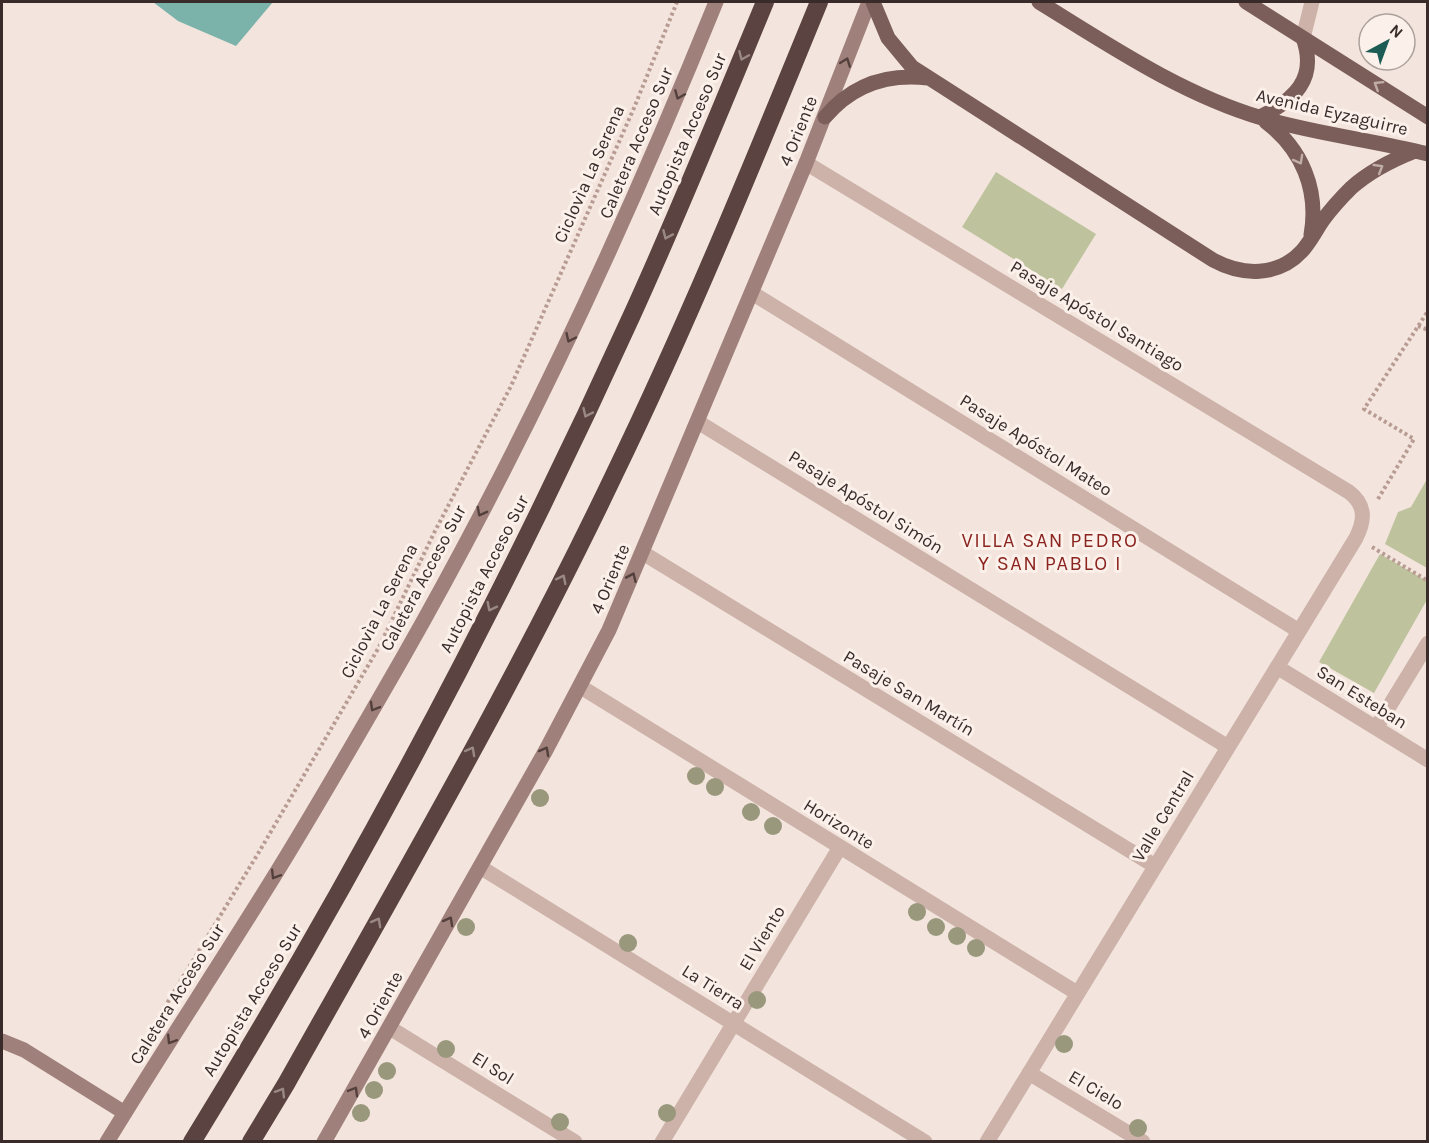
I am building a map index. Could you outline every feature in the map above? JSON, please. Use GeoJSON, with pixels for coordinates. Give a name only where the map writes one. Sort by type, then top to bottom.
{"type":"FeatureCollection","features":[{"type":"Feature","properties":{"kind":"highway","name":"Autopista Acceso Sur"},"geometry":{"type":"LineString","coordinates":[[192,1142],[300,963],[385,810],[522,547],[633,313],[765,2]]}},
{"type":"Feature","properties":{"kind":"highway"},"geometry":{"type":"LineString","coordinates":[[251,1142],[303,1054],[503,694],[614,477],[716,253],[819,2]]}},
{"type":"Feature","properties":{"kind":"main road","name":"Caletera Acceso Sur"},"geometry":{"type":"LineString","coordinates":[[107,1142],[272,880],[404,656],[458,556],[550,379],[595,285],[666,125],[717,2]]}},
{"type":"Feature","properties":{"kind":"main road"},"geometry":{"type":"LineString","coordinates":[[871,2],[888,38],[912,67],[1225,266],[1252,272],[1279,267],[1292,260],[1310,240],[1329,212],[1352,188],[1392,160],[1421,153]]}},
{"type":"Feature","properties":{"kind":"main road","name":"4 Oriente"},"geometry":{"type":"LineString","coordinates":[[324,1142],[480,867],[609,630],[752,293],[871,2]]}},
{"type":"Feature","properties":{"kind":"main road","name":"Avenida Eyzaguirre"},"geometry":{"type":"LineString","coordinates":[[1038,2],[1147,67],[1187,88],[1260,117],[1352,140],[1421,153]]}},
{"type":"Feature","properties":{"kind":"main road"},"geometry":{"type":"LineString","coordinates":[[1246,2],[1428,117]]}},
{"type":"Feature","properties":{"kind":"main road"},"geometry":{"type":"LineString","coordinates":[[1303,38],[1308,58],[1304,79],[1292,97],[1260,117],[1290,145],[1302,162],[1313,201],[1314,221],[1310,240]]}},
{"type":"Feature","properties":{"kind":"main road"},"geometry":{"type":"LineString","coordinates":[[825,117],[847,95],[875,81],[910,76],[928,78]]}},
{"type":"Feature","properties":{"kind":"main road"},"geometry":{"type":"LineString","coordinates":[[2,1041],[24,1050],[125,1113]]}},
{"type":"Feature","properties":{"kind":"street"},"geometry":{"type":"LineString","coordinates":[[1303,38],[1312,2]]}},
{"type":"Feature","properties":{"kind":"street","name":"Pasaje Apóstol Santiago"},"geometry":{"type":"LineString","coordinates":[[806,163],[1349,492],[1355,496],[1362,508]]}},
{"type":"Feature","properties":{"kind":"street","name":"Pasaje Apóstol Mateo"},"geometry":{"type":"LineString","coordinates":[[752,293],[1299,631]]}},
{"type":"Feature","properties":{"kind":"street","name":"Pasaje Apóstol Simón"},"geometry":{"type":"LineString","coordinates":[[698,422],[1228,747]]}},
{"type":"Feature","properties":{"kind":"street","name":"Valle Central"},"geometry":{"type":"LineString","coordinates":[[987,1142],[1356,538],[1362,526],[1362,508]]}},
{"type":"Feature","properties":{"kind":"street","name":"Pasaje San Martín"},"geometry":{"type":"LineString","coordinates":[[643,553],[1155,866]]}},
{"type":"Feature","properties":{"kind":"street"},"geometry":{"type":"LineString","coordinates":[[1376,728],[1428,643]]}},
{"type":"Feature","properties":{"kind":"street","name":"San Esteban"},"geometry":{"type":"LineString","coordinates":[[1277,667],[1428,760]]}},
{"type":"Feature","properties":{"kind":"street","name":"Horizonte"},"geometry":{"type":"LineString","coordinates":[[580,687],[1077,993]]}},
{"type":"Feature","properties":{"kind":"street","name":"El Viento"},"geometry":{"type":"LineString","coordinates":[[662,1142],[840,847]]}},
{"type":"Feature","properties":{"kind":"street","name":"La Tierra"},"geometry":{"type":"LineString","coordinates":[[480,867],[925,1142]]}},
{"type":"Feature","properties":{"kind":"street","name":"El Sol"},"geometry":{"type":"LineString","coordinates":[[390,1028],[575,1142]]}},
{"type":"Feature","properties":{"kind":"street","name":"El Cielo"},"geometry":{"type":"LineString","coordinates":[[1029,1073],[1143,1142]]}},
{"type":"Feature","properties":{"kind":"path","name":"Ciclovìa La Serena"},"geometry":{"type":"LineString","coordinates":[[151,1030],[379,647],[435,531],[511,386],[677,2]]}},
{"type":"Feature","properties":{"kind":"path"},"geometry":{"type":"LineString","coordinates":[[1362,508],[1377,500],[1414,439],[1364,409],[1428,311]]}},
{"type":"Feature","properties":{"kind":"path"},"geometry":{"type":"LineString","coordinates":[[1418,326],[1428,330]]}},
{"type":"Feature","properties":{"kind":"path"},"geometry":{"type":"LineString","coordinates":[[1356,538],[1428,581]]}},
{"type":"Feature","properties":{"kind":"green space"},"geometry":{"type":"Polygon","coordinates":[[[996,172],[1096,234],[1062,289],[962,227],[996,172]]]}},
{"type":"Feature","properties":{"kind":"green space"},"geometry":{"type":"Polygon","coordinates":[[[1427,479],[1428,568],[1385,544],[1398,512],[1411,507],[1427,479]]]}},
{"type":"Feature","properties":{"kind":"green space"},"geometry":{"type":"Polygon","coordinates":[[[1380,554],[1427,581],[1428,598],[1374,693],[1319,662],[1380,554]]]}},
{"type":"Feature","properties":{"kind":"water"},"geometry":{"type":"Polygon","coordinates":[[[153,2],[273,2],[236,46],[178,21],[153,2]]]}},
{"type":"Feature","properties":{"kind":"district","name":"VILLA SAN PEDRO Y SAN PABLO I"},"geometry":{"type":"Point","coordinates":[1050,552]}}]}
